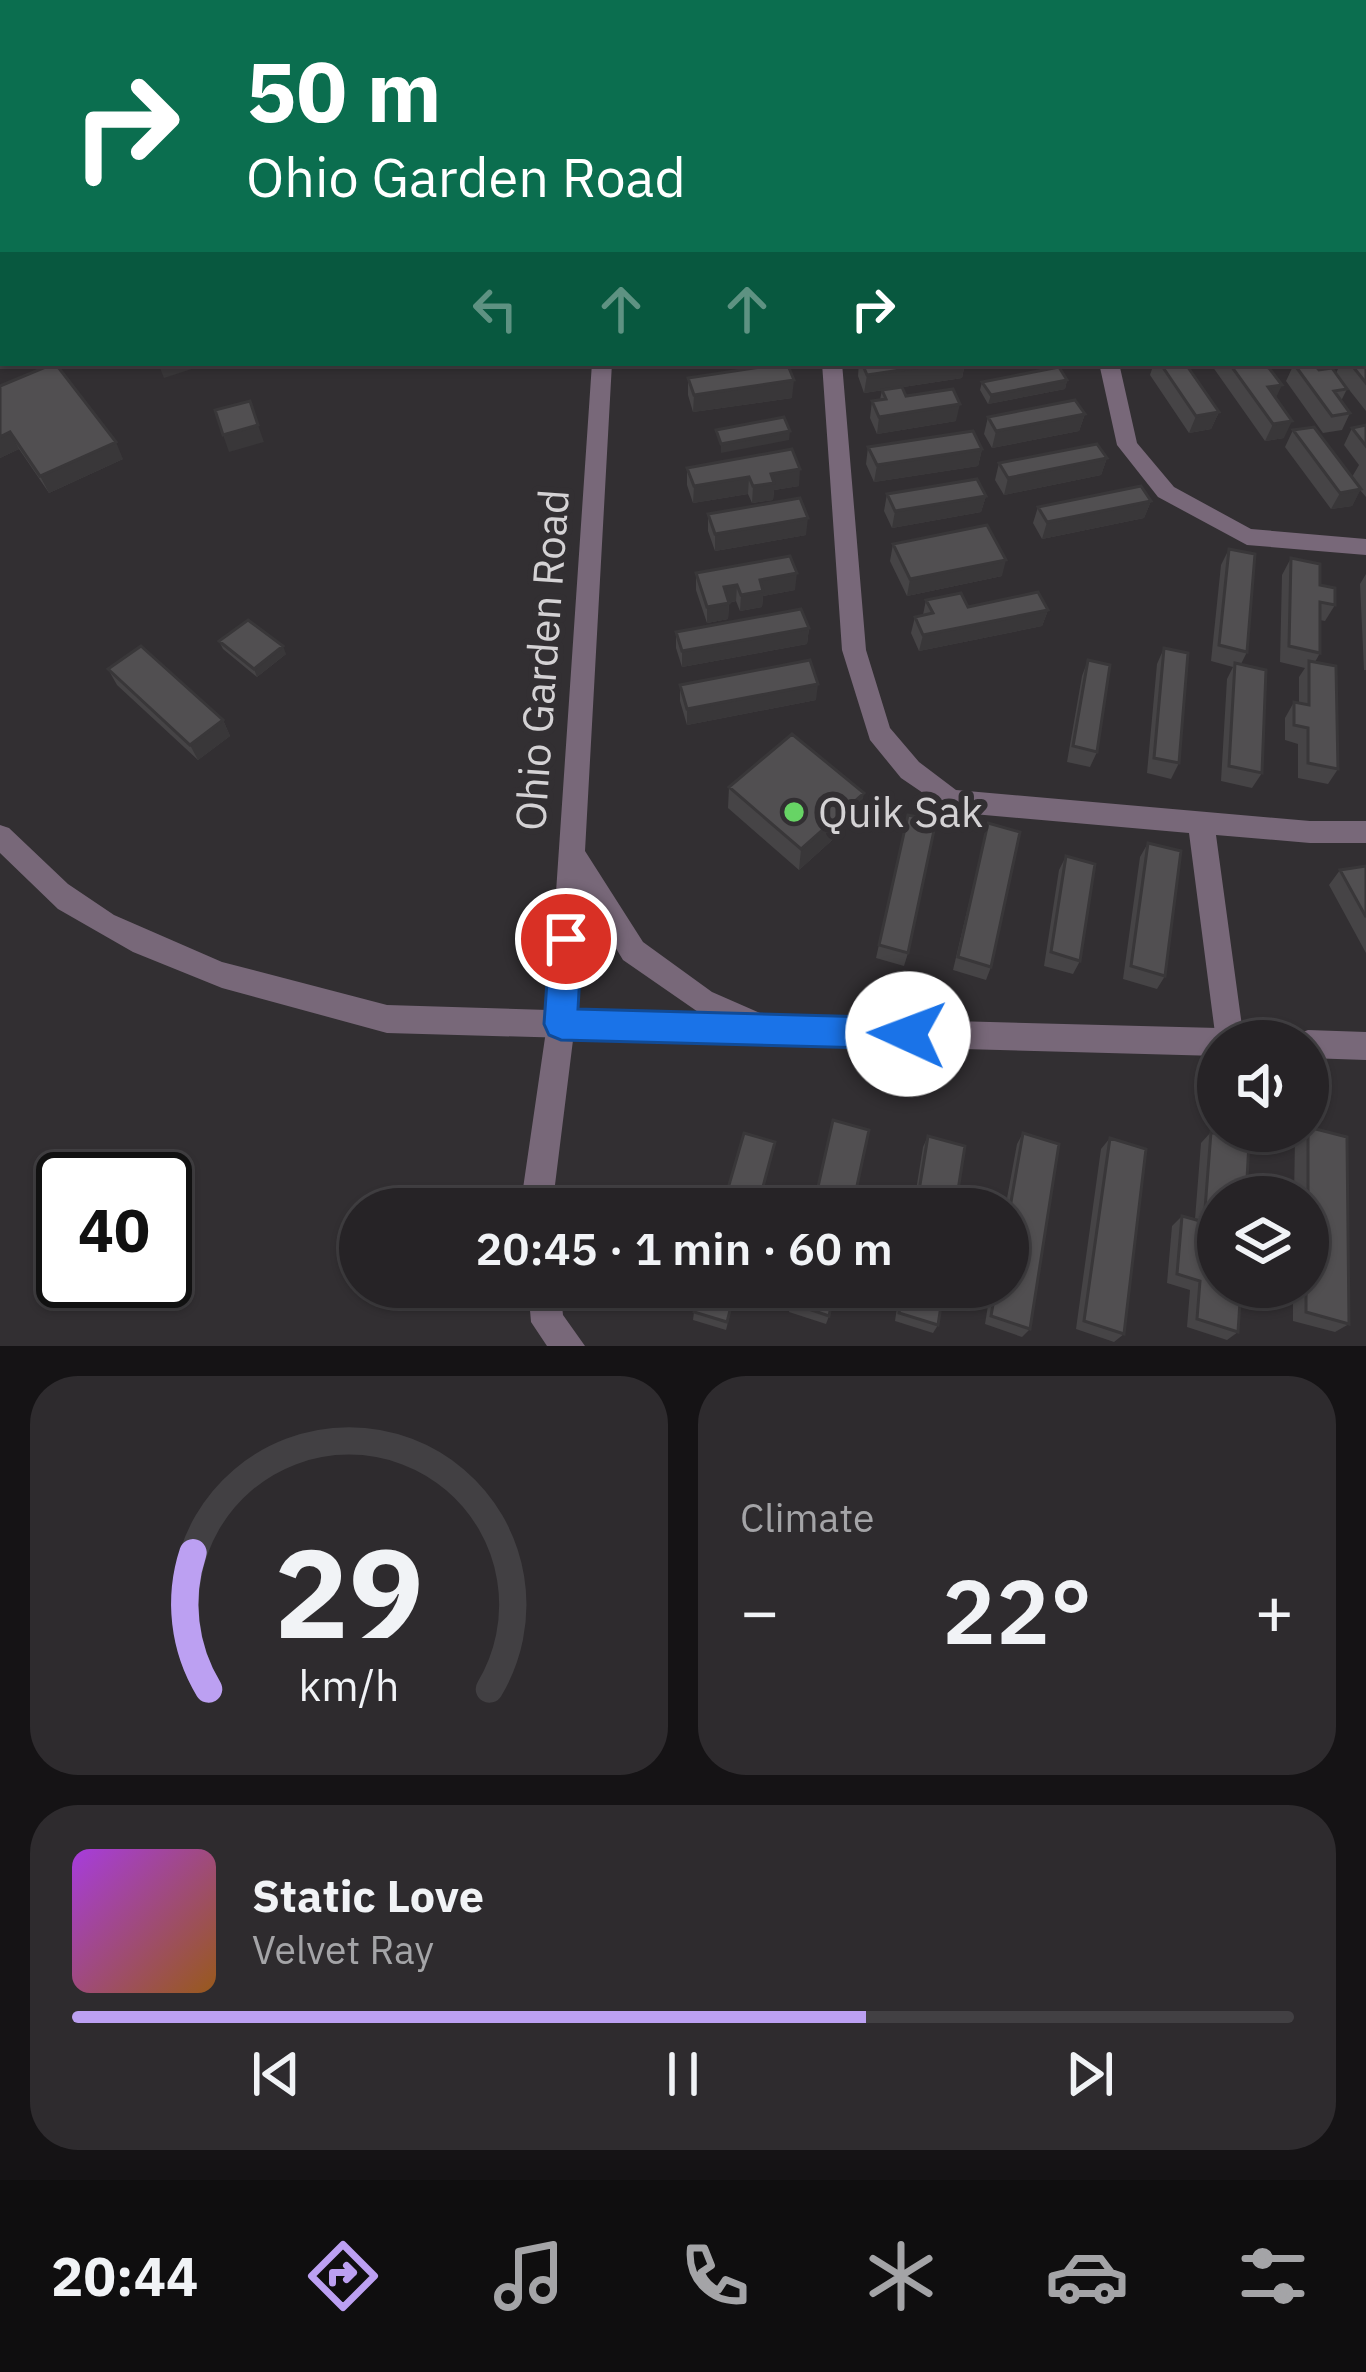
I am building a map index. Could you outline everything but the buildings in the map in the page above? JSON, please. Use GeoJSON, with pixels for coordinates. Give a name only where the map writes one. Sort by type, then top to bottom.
{"type":"FeatureCollection","features":[{"type":"Feature","properties":{"kind":"street","name":"Ohio Garden Road"},"geometry":{"type":"LineString","coordinates":[[539,1188],[561,1024],[602,366]]}},
{"type":"Feature","properties":{"kind":"street"},"geometry":{"type":"LineString","coordinates":[[832,366],[854,650],[879,733],[910,770],[951,801],[1366,832]]}},
{"type":"Feature","properties":{"kind":"street"},"geometry":{"type":"LineString","coordinates":[[1110,366],[1127,445],[1166,492],[1247,537],[1366,548]]}},
{"type":"Feature","properties":{"kind":"street"},"geometry":{"type":"LineString","coordinates":[[1202,823],[1227,1020]]}},
{"type":"Feature","properties":{"kind":"street"},"geometry":{"type":"LineString","coordinates":[[0,836],[66,899],[163,953],[259,989],[387,1019],[1197,1041]]}},
{"type":"Feature","properties":{"kind":"street"},"geometry":{"type":"LineString","coordinates":[[572,854],[633,951],[702,1001],[774,1030]]}},
{"type":"Feature","properties":{"kind":"street"},"geometry":{"type":"LineString","coordinates":[[1329,1045],[1366,1046]]}},
{"type":"Feature","properties":{"kind":"street"},"geometry":{"type":"LineString","coordinates":[[546,1308],[548,1322],[569,1346]]}},
{"type":"Feature","properties":{"kind":"place","name":"Quik Sak"},"geometry":{"type":"Point","coordinates":[794,812]}},
{"type":"Feature","properties":{"kind":"route"},"geometry":{"type":"LineString","coordinates":[[566,939],[561,1024],[908,1034]]}}]}
